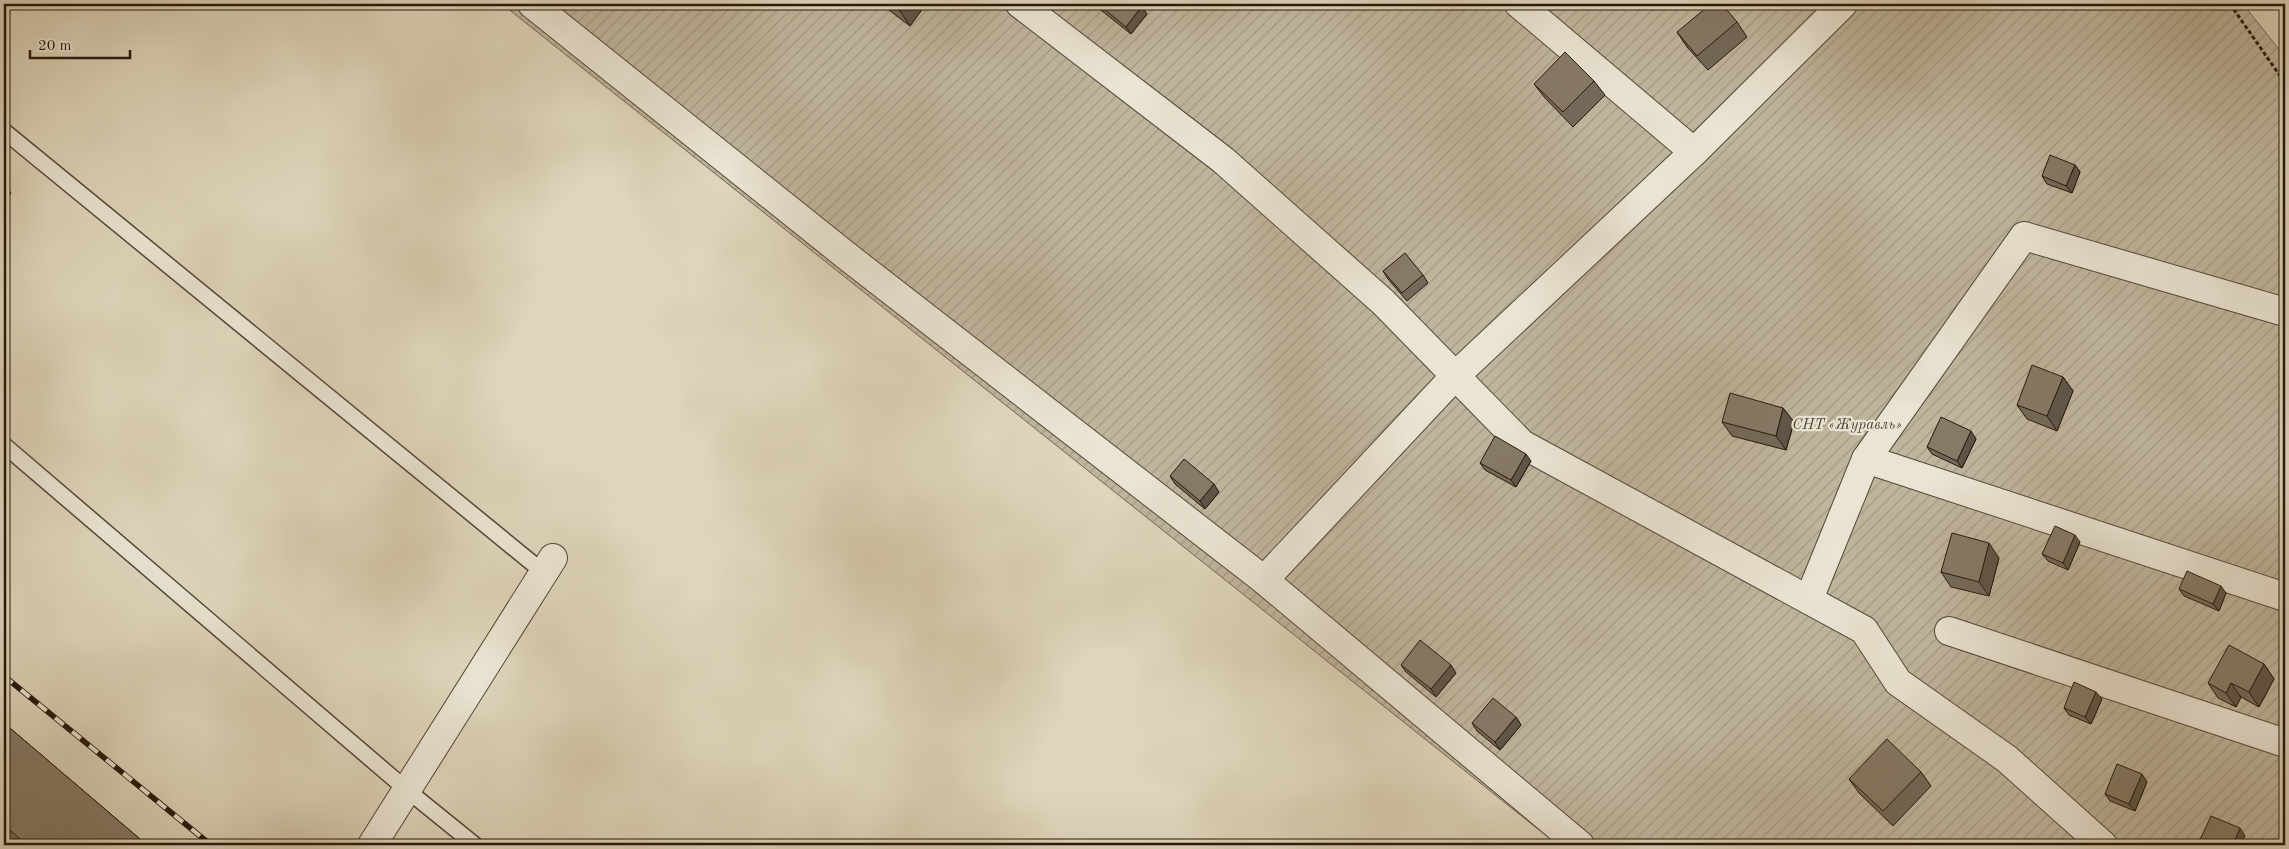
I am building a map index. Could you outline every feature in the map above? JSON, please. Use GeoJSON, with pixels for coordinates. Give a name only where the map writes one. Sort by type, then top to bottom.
{"type":"FeatureCollection","features":[{"type":"Feature","properties":{"kind":"street"},"geometry":{"type":"LineString","coordinates":[[532,4],[848,257],[1264,580],[1580,845]]}},
{"type":"Feature","properties":{"kind":"street"},"geometry":{"type":"LineString","coordinates":[[1020,4],[1223,160],[1383,302],[1522,444],[1864,630],[1898,682],[2007,759],[2103,845]]}},
{"type":"Feature","properties":{"kind":"street"},"geometry":{"type":"LineString","coordinates":[[1519,4],[1694,152]]}},
{"type":"Feature","properties":{"kind":"street"},"geometry":{"type":"LineString","coordinates":[[1264,580],[1456,376],[1694,152],[1843,4]]}},
{"type":"Feature","properties":{"kind":"street"},"geometry":{"type":"LineString","coordinates":[[1809,599],[1866,459],[2024,236],[2285,312]]}},
{"type":"Feature","properties":{"kind":"street"},"geometry":{"type":"LineString","coordinates":[[1866,459],[2285,597]]}},
{"type":"Feature","properties":{"kind":"street"},"geometry":{"type":"LineString","coordinates":[[372,845],[548,565]]}},
{"type":"Feature","properties":{"kind":"street"},"geometry":{"type":"LineString","coordinates":[[1949,631],[2285,744]]}},
{"type":"Feature","properties":{"kind":"lane"},"geometry":{"type":"LineString","coordinates":[[4,131],[548,565]]}},
{"type":"Feature","properties":{"kind":"lane"},"geometry":{"type":"LineString","coordinates":[[4,445],[407,790],[475,845]]}},
{"type":"Feature","properties":{"kind":"path"},"geometry":{"type":"LineString","coordinates":[[2230,4],[2285,83]]}},
{"type":"Feature","properties":{"kind":"green space","name":"СНТ «Журавль»"},"geometry":{"type":"Polygon","coordinates":[[[502,4],[2243,4],[2285,57],[2285,845],[1558,845],[502,4]]]}},
{"type":"Feature","properties":{"kind":"building"},"geometry":{"type":"Polygon","coordinates":[[[890,4],[905,4],[900,11],[890,4]]]}},
{"type":"Feature","properties":{"kind":"building"},"geometry":{"type":"Polygon","coordinates":[[[1098,4],[1139,4],[1142,6],[1126,27],[1098,4]]]}},
{"type":"Feature","properties":{"kind":"building"},"geometry":{"type":"Polygon","coordinates":[[[1711,4],[1722,4],[1737,22],[1697,56],[1677,32],[1711,4]]]}},
{"type":"Feature","properties":{"kind":"building"},"geometry":{"type":"Polygon","coordinates":[[[1565,52],[1594,81],[1563,112],[1534,84],[1565,52]]]}},
{"type":"Feature","properties":{"kind":"building"},"geometry":{"type":"Polygon","coordinates":[[[2050,155],[2075,165],[2066,186],[2042,176],[2050,155]]]}},
{"type":"Feature","properties":{"kind":"building"},"geometry":{"type":"Polygon","coordinates":[[[1405,253],[1423,275],[1402,293],[1383,271],[1405,253]]]}},
{"type":"Feature","properties":{"kind":"building"},"geometry":{"type":"Polygon","coordinates":[[[2032,365],[2063,377],[2047,416],[2017,405],[2032,365]]]}},
{"type":"Feature","properties":{"kind":"building"},"geometry":{"type":"Polygon","coordinates":[[[1730,393],[1783,408],[1776,436],[1722,422],[1730,393]]]}},
{"type":"Feature","properties":{"kind":"building"},"geometry":{"type":"Polygon","coordinates":[[[1941,417],[1971,431],[1957,461],[1927,447],[1941,417]]]}},
{"type":"Feature","properties":{"kind":"building"},"geometry":{"type":"Polygon","coordinates":[[[1495,436],[1526,454],[1511,480],[1480,463],[1495,436]]]}},
{"type":"Feature","properties":{"kind":"building"},"geometry":{"type":"Polygon","coordinates":[[[1184,459],[1214,484],[1200,501],[1170,476],[1184,459]]]}},
{"type":"Feature","properties":{"kind":"building"},"geometry":{"type":"Polygon","coordinates":[[[2055,526],[2075,535],[2063,563],[2042,554],[2055,526]]]}},
{"type":"Feature","properties":{"kind":"building"},"geometry":{"type":"Polygon","coordinates":[[[1952,533],[1989,543],[1979,582],[1941,572],[1952,533]]]}},
{"type":"Feature","properties":{"kind":"building"},"geometry":{"type":"Polygon","coordinates":[[[2187,571],[2221,586],[2213,604],[2179,589],[2187,571]]]}},
{"type":"Feature","properties":{"kind":"building"},"geometry":{"type":"Polygon","coordinates":[[[1420,640],[1451,665],[1431,689],[1401,665],[1420,640]]]}},
{"type":"Feature","properties":{"kind":"building"},"geometry":{"type":"Polygon","coordinates":[[[2229,645],[2264,664],[2249,692],[2231,683],[2226,693],[2208,683],[2229,645]]]}},
{"type":"Feature","properties":{"kind":"building"},"geometry":{"type":"Polygon","coordinates":[[[2074,682],[2096,692],[2085,717],[2064,708],[2074,682]]]}},
{"type":"Feature","properties":{"kind":"building"},"geometry":{"type":"Polygon","coordinates":[[[1493,698],[1516,717],[1495,742],[1472,723],[1493,698]]]}},
{"type":"Feature","properties":{"kind":"building"},"geometry":{"type":"Polygon","coordinates":[[[4,723],[147,845],[27,845],[4,825],[4,723]]]}},
{"type":"Feature","properties":{"kind":"building"},"geometry":{"type":"Polygon","coordinates":[[[1887,739],[1921,772],[1883,811],[1849,779],[1887,739]]]}},
{"type":"Feature","properties":{"kind":"building"},"geometry":{"type":"Polygon","coordinates":[[[2117,764],[2142,774],[2129,804],[2105,794],[2117,764]]]}},
{"type":"Feature","properties":{"kind":"building"},"geometry":{"type":"Polygon","coordinates":[[[2211,816],[2240,828],[2233,845],[2207,845],[2199,842],[2211,816]]]}},
{"type":"Feature","properties":{"kind":"railway"},"geometry":{"type":"LineString","coordinates":[[4,676],[211,845]]}}]}
